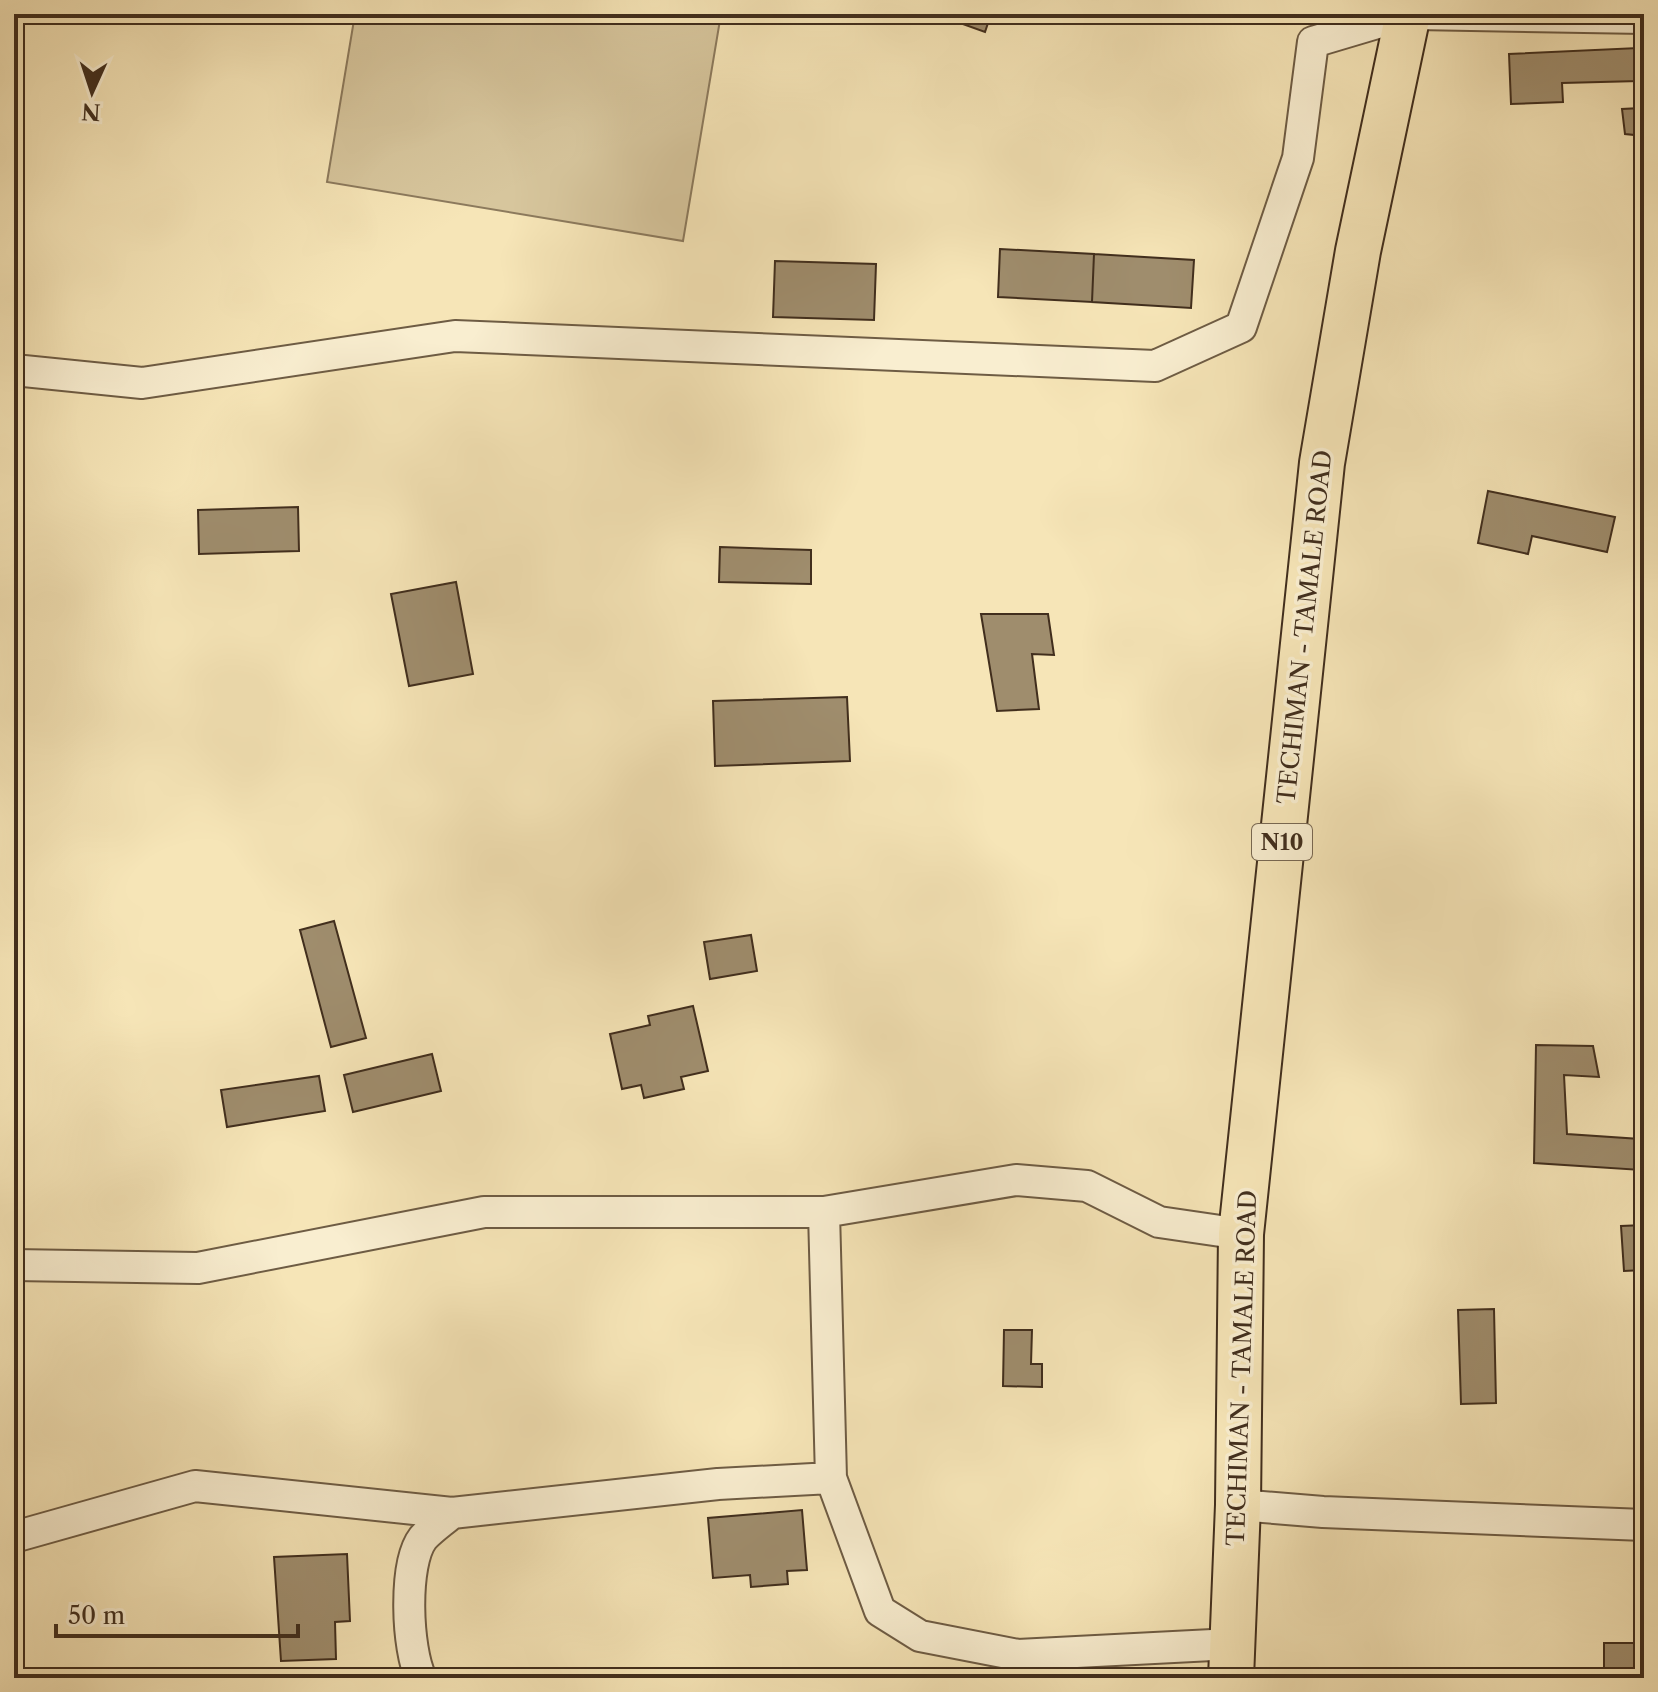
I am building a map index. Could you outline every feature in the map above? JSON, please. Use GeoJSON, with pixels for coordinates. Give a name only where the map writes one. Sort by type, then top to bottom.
{"type":"FeatureCollection","features":[{"type":"Feature","properties":{"kind":"highway","name":"TECHIMAN - TAMALE ROAD"},"geometry":{"type":"LineString","coordinates":[[1232,1661],[1238,1505],[1241,1234],[1322,463],[1358,251],[1407,14]]}},
{"type":"Feature","properties":{"kind":"street"},"geometry":{"type":"LineString","coordinates":[[14,370],[142,383],[455,336],[1155,366],[1241,327],[1298,158],[1313,42],[1407,14]]}},
{"type":"Feature","properties":{"kind":"street"},"geometry":{"type":"LineString","coordinates":[[1416,14],[1644,18]]}},
{"type":"Feature","properties":{"kind":"street"},"geometry":{"type":"LineString","coordinates":[[14,1265],[198,1268],[484,1212],[824,1212],[1016,1180],[1087,1186],[1159,1222],[1241,1234]]}},
{"type":"Feature","properties":{"kind":"street"},"geometry":{"type":"LineString","coordinates":[[824,1212],[831,1478],[880,1611],[920,1636],[1018,1655],[1232,1661]]}},
{"type":"Feature","properties":{"kind":"street"},"geometry":{"type":"LineString","coordinates":[[14,1537],[195,1486],[452,1513],[718,1484],[831,1478]]}},
{"type":"Feature","properties":{"kind":"street"},"geometry":{"type":"LineString","coordinates":[[1238,1505],[1323,1512],[1644,1525]]}},
{"type":"Feature","properties":{"kind":"street"},"geometry":{"type":"LineString","coordinates":[[421,1678],[414,1664],[413,1648],[410,1585],[414,1559],[423,1538],[452,1513]]}},
{"type":"Feature","properties":{"kind":"shaded area"},"geometry":{"type":"Polygon","coordinates":[[[355,14],[721,14],[683,241],[327,182],[355,14]]]}},
{"type":"Feature","properties":{"kind":"building"},"geometry":{"type":"Polygon","coordinates":[[[935,14],[991,14],[985,32],[935,14]]]}},
{"type":"Feature","properties":{"kind":"building"},"geometry":{"type":"Polygon","coordinates":[[[1638,48],[1639,81],[1562,83],[1563,102],[1511,104],[1509,54],[1638,48]]]}},
{"type":"Feature","properties":{"kind":"building"},"geometry":{"type":"Polygon","coordinates":[[[1644,95],[1644,136],[1625,134],[1622,109],[1641,108],[1644,95]]]}},
{"type":"Feature","properties":{"kind":"building"},"geometry":{"type":"Polygon","coordinates":[[[1644,136],[1644,199],[1639,199],[1644,136]]]}},
{"type":"Feature","properties":{"kind":"building"},"geometry":{"type":"Polygon","coordinates":[[[1000,249],[1094,254],[1092,302],[998,297],[1000,249]]]}},
{"type":"Feature","properties":{"kind":"building"},"geometry":{"type":"Polygon","coordinates":[[[1094,254],[1194,260],[1191,308],[1092,302],[1094,254]]]}},
{"type":"Feature","properties":{"kind":"building"},"geometry":{"type":"Polygon","coordinates":[[[775,261],[876,264],[874,320],[773,317],[775,261]]]}},
{"type":"Feature","properties":{"kind":"building"},"geometry":{"type":"Polygon","coordinates":[[[1488,491],[1615,517],[1607,552],[1532,536],[1528,554],[1478,543],[1488,491]]]}},
{"type":"Feature","properties":{"kind":"building"},"geometry":{"type":"Polygon","coordinates":[[[298,507],[299,551],[199,554],[198,510],[298,507]]]}},
{"type":"Feature","properties":{"kind":"building"},"geometry":{"type":"Polygon","coordinates":[[[720,547],[811,550],[811,584],[719,582],[720,547]]]}},
{"type":"Feature","properties":{"kind":"building"},"geometry":{"type":"Polygon","coordinates":[[[456,582],[473,674],[409,686],[391,594],[456,582]]]}},
{"type":"Feature","properties":{"kind":"building"},"geometry":{"type":"Polygon","coordinates":[[[981,614],[1048,614],[1054,655],[1032,654],[1039,709],[997,711],[981,614]]]}},
{"type":"Feature","properties":{"kind":"building"},"geometry":{"type":"Polygon","coordinates":[[[847,697],[850,761],[715,766],[713,701],[847,697]]]}},
{"type":"Feature","properties":{"kind":"building"},"geometry":{"type":"Polygon","coordinates":[[[334,921],[366,1038],[331,1047],[300,930],[334,921]]]}},
{"type":"Feature","properties":{"kind":"building"},"geometry":{"type":"Polygon","coordinates":[[[751,935],[757,971],[710,979],[704,942],[751,935]]]}},
{"type":"Feature","properties":{"kind":"building"},"geometry":{"type":"Polygon","coordinates":[[[693,1006],[708,1071],[681,1077],[684,1089],[644,1098],[641,1085],[622,1089],[610,1034],[650,1025],[648,1016],[693,1006]]]}},
{"type":"Feature","properties":{"kind":"building"},"geometry":{"type":"Polygon","coordinates":[[[1536,1045],[1593,1046],[1599,1077],[1564,1075],[1567,1134],[1640,1139],[1641,1170],[1534,1163],[1536,1045]]]}},
{"type":"Feature","properties":{"kind":"building"},"geometry":{"type":"Polygon","coordinates":[[[432,1054],[441,1091],[353,1112],[344,1075],[432,1054]]]}},
{"type":"Feature","properties":{"kind":"building"},"geometry":{"type":"Polygon","coordinates":[[[319,1076],[325,1111],[227,1127],[221,1090],[319,1076]]]}},
{"type":"Feature","properties":{"kind":"building"},"geometry":{"type":"Polygon","coordinates":[[[1644,1225],[1644,1270],[1624,1271],[1621,1226],[1644,1225]]]}},
{"type":"Feature","properties":{"kind":"building"},"geometry":{"type":"Polygon","coordinates":[[[1494,1309],[1496,1403],[1461,1404],[1458,1310],[1494,1309]]]}},
{"type":"Feature","properties":{"kind":"building"},"geometry":{"type":"Polygon","coordinates":[[[1004,1330],[1032,1330],[1031,1364],[1042,1364],[1042,1387],[1003,1386],[1004,1330]]]}},
{"type":"Feature","properties":{"kind":"building"},"geometry":{"type":"Polygon","coordinates":[[[802,1510],[807,1570],[787,1571],[788,1584],[751,1587],[750,1575],[713,1578],[708,1518],[802,1510]]]}},
{"type":"Feature","properties":{"kind":"building"},"geometry":{"type":"Polygon","coordinates":[[[347,1554],[350,1621],[335,1622],[336,1659],[281,1661],[274,1557],[347,1554]]]}},
{"type":"Feature","properties":{"kind":"building"},"geometry":{"type":"Polygon","coordinates":[[[1604,1643],[1644,1643],[1644,1678],[1604,1678],[1604,1643]]]}}]}
